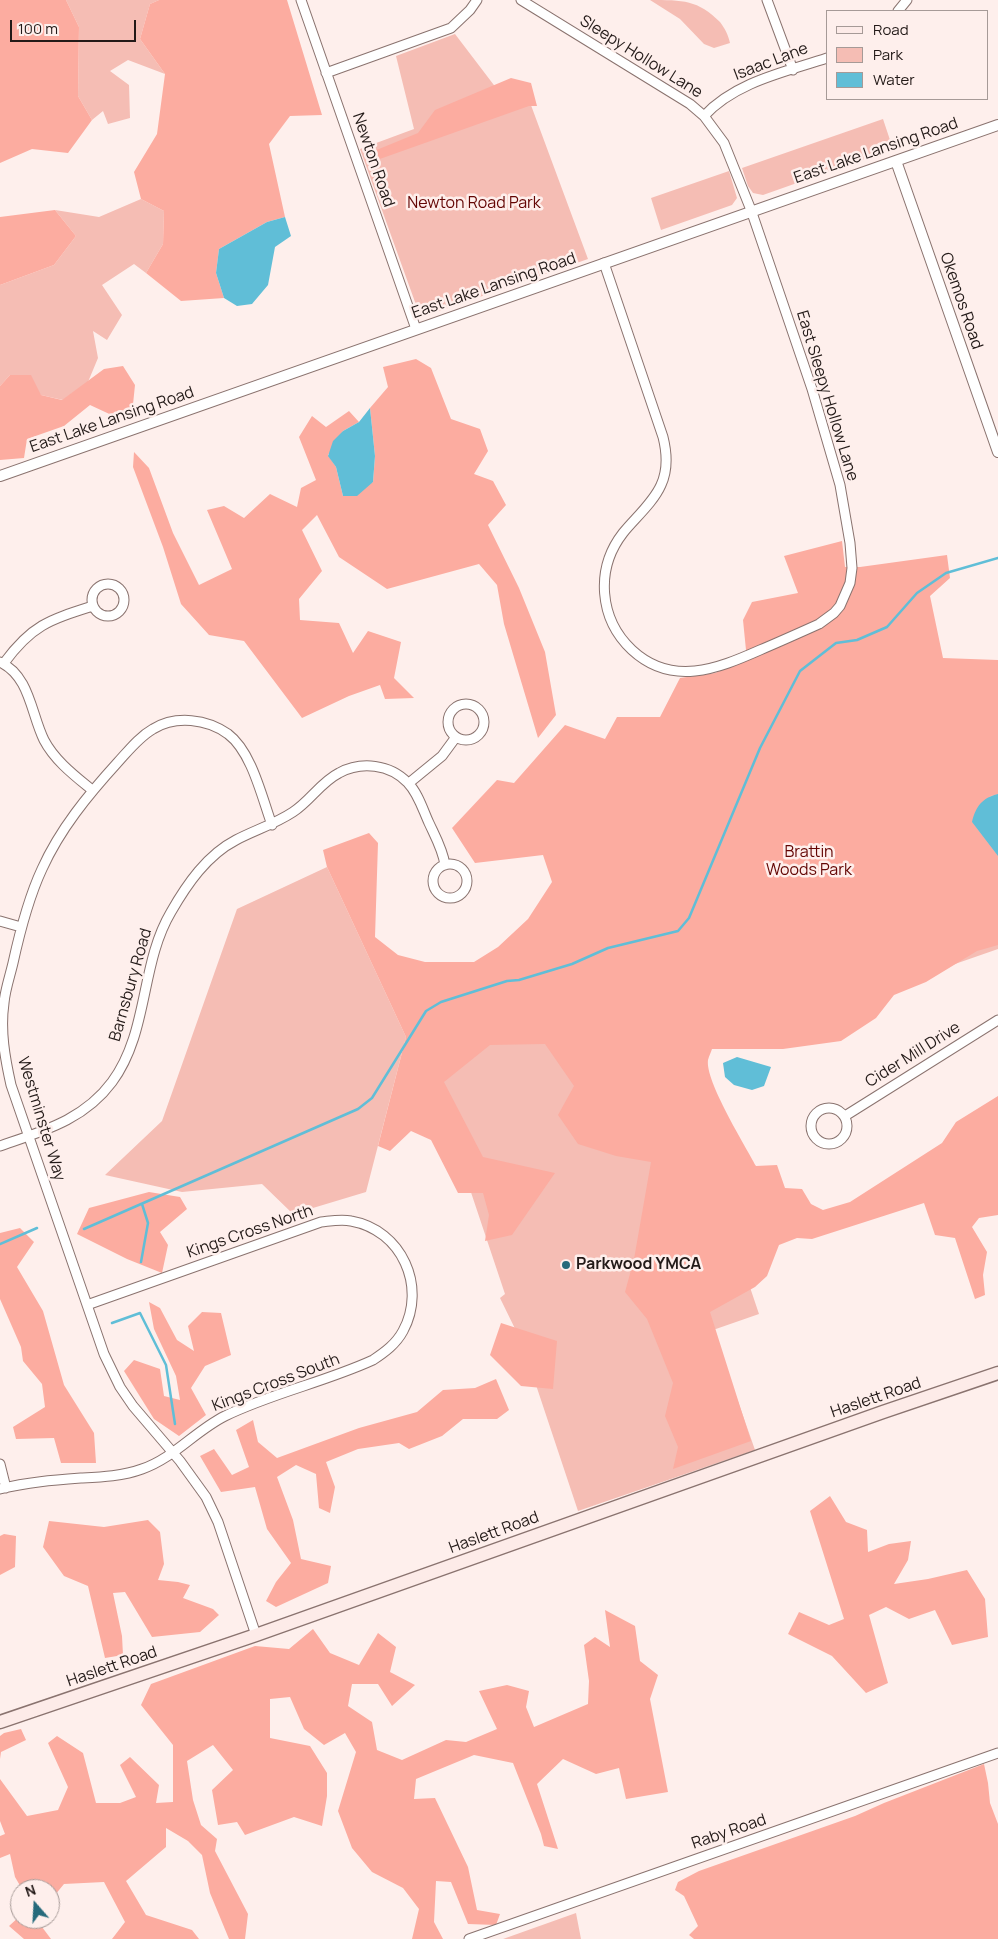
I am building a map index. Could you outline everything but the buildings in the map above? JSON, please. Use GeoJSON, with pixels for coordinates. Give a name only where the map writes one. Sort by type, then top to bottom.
{"type":"FeatureCollection","features":[{"type":"Feature","properties":{"kind":"main road","name":"Haslett Road"},"geometry":{"type":"LineString","coordinates":[[0,1722],[256,1635],[873,1415],[998,1373]]}},
{"type":"Feature","properties":{"kind":"street","name":"Newton Road"},"geometry":{"type":"LineString","coordinates":[[301,0],[416,330]]}},
{"type":"Feature","properties":{"kind":"street"},"geometry":{"type":"LineString","coordinates":[[326,73],[451,28],[470,10],[477,0]]}},
{"type":"Feature","properties":{"kind":"street","name":"Sleepy Hollow Lane"},"geometry":{"type":"LineString","coordinates":[[521,0],[673,93],[704,116],[724,143],[751,210]]}},
{"type":"Feature","properties":{"kind":"street"},"geometry":{"type":"LineString","coordinates":[[767,0],[793,70]]}},
{"type":"Feature","properties":{"kind":"street"},"geometry":{"type":"LineString","coordinates":[[899,10],[907,0]]}},
{"type":"Feature","properties":{"kind":"street","name":"Isaac Lane"},"geometry":{"type":"LineString","coordinates":[[704,116],[712,108],[739,90],[826,58]]}},
{"type":"Feature","properties":{"kind":"street","name":"East Lake Lansing Road"},"geometry":{"type":"LineString","coordinates":[[0,476],[751,210],[998,125]]}},
{"type":"Feature","properties":{"kind":"street","name":"Okemos Road"},"geometry":{"type":"LineString","coordinates":[[896,160],[998,452]]}},
{"type":"Feature","properties":{"kind":"street","name":"East Sleepy Hollow Lane"},"geometry":{"type":"LineString","coordinates":[[604,263],[663,437],[666,453],[666,468],[661,485],[616,542],[606,570],[605,600],[610,619],[620,637],[639,656],[663,668],[684,672],[706,670],[743,658],[819,624],[834,614],[847,594],[852,568],[850,543],[840,485],[812,389],[751,210]]}},
{"type":"Feature","properties":{"kind":"street"},"geometry":{"type":"LineString","coordinates":[[92,790],[61,763],[52,752],[41,733],[23,684],[15,672],[2,663],[22,640],[40,626],[57,617],[93,606]]}},
{"type":"Feature","properties":{"kind":"street"},"geometry":{"type":"LineString","coordinates":[[463,704],[476,707],[483,716],[481,732],[472,739],[461,740],[456,737],[448,728],[449,715],[457,706],[463,704]]}},
{"type":"Feature","properties":{"kind":"street","name":"Westminster Way"},"geometry":{"type":"LineString","coordinates":[[256,1635],[218,1522],[206,1497],[191,1474],[132,1406],[120,1388],[104,1354],[11,1085],[2,1035],[4,1003],[21,927],[40,871],[52,847],[92,790],[139,740],[154,728],[172,721],[194,720],[213,726],[229,735],[241,747],[250,763],[272,825]]}},
{"type":"Feature","properties":{"kind":"street"},"geometry":{"type":"LineString","coordinates":[[445,865],[442,851],[417,796],[409,783],[442,756],[456,737]]}},
{"type":"Feature","properties":{"kind":"street","name":"Barnsbury Road"},"geometry":{"type":"LineString","coordinates":[[0,1146],[58,1126],[96,1100],[112,1082],[131,1046],[151,958],[170,913],[198,871],[215,854],[235,840],[272,825],[295,811],[327,781],[352,767],[366,765],[382,768],[396,774],[409,783]]}},
{"type":"Feature","properties":{"kind":"street"},"geometry":{"type":"LineString","coordinates":[[0,921],[21,927]]}},
{"type":"Feature","properties":{"kind":"street","name":"Cider Mill Drive"},"geometry":{"type":"LineString","coordinates":[[845,1116],[998,1020]]}},
{"type":"Feature","properties":{"kind":"street"},"geometry":{"type":"LineString","coordinates":[[824,1108],[836,1108],[845,1116],[847,1128],[842,1138],[837,1142],[826,1144],[815,1138],[811,1127],[814,1115],[818,1111],[824,1108]]}},
{"type":"Feature","properties":{"kind":"street","name":"Kings Cross North"},"geometry":{"type":"LineString","coordinates":[[87,1305],[321,1222],[336,1220],[359,1223],[379,1232],[396,1248],[408,1269]]}},
{"type":"Feature","properties":{"kind":"street","name":"Kings Cross South"},"geometry":{"type":"LineString","coordinates":[[3,1489],[56,1480],[120,1475],[142,1470],[162,1460],[207,1426],[231,1414],[374,1360],[386,1352],[403,1331],[412,1307],[413,1294],[408,1269]]}},
{"type":"Feature","properties":{"kind":"street"},"geometry":{"type":"LineString","coordinates":[[0,1464],[3,1489]]}},
{"type":"Feature","properties":{"kind":"street","name":"Raby Road"},"geometry":{"type":"LineString","coordinates":[[469,1939],[998,1754]]}},
{"type":"Feature","properties":{"kind":"green space"},"geometry":{"type":"Polygon","coordinates":[[[0,0],[66,0],[79,27],[78,96],[92,120],[68,153],[32,149],[0,163],[0,0]]]}},
{"type":"Feature","properties":{"kind":"green space"},"geometry":{"type":"Polygon","coordinates":[[[66,0],[159,0],[150,4],[140,39],[165,74],[128,60],[110,71],[129,85],[130,118],[108,124],[103,111],[92,120],[78,96],[79,27],[66,0]]]}},
{"type":"Feature","properties":{"kind":"green space"},"geometry":{"type":"Polygon","coordinates":[[[159,0],[287,0],[322,115],[290,116],[269,144],[285,217],[267,222],[219,249],[216,273],[224,298],[181,301],[146,273],[163,244],[164,211],[141,199],[134,172],[157,134],[165,74],[140,39],[150,4],[159,0]]]}},
{"type":"Feature","properties":{"kind":"green space"},"geometry":{"type":"Polygon","coordinates":[[[650,0],[672,0],[697,5],[720,22],[730,43],[714,48],[704,44],[680,19],[650,0]]]}},
{"type":"Feature","properties":{"kind":"green space","name":"Newton Road Park"},"geometry":{"type":"Polygon","coordinates":[[[455,34],[503,97],[525,89],[588,259],[431,314],[423,313],[415,302],[360,149],[414,129],[396,56],[455,34]]]}},
{"type":"Feature","properties":{"kind":"green space"},"geometry":{"type":"Polygon","coordinates":[[[511,78],[531,83],[537,106],[529,106],[377,160],[374,151],[418,133],[435,110],[511,78]]]}},
{"type":"Feature","properties":{"kind":"green space"},"geometry":{"type":"Polygon","coordinates":[[[883,119],[893,149],[763,195],[753,193],[748,186],[742,168],[883,119]]]}},
{"type":"Feature","properties":{"kind":"green space"},"geometry":{"type":"Polygon","coordinates":[[[729,171],[737,198],[732,205],[661,230],[651,198],[729,171]]]}},
{"type":"Feature","properties":{"kind":"green space"},"geometry":{"type":"Polygon","coordinates":[[[141,199],[164,211],[163,244],[146,273],[134,264],[102,285],[122,315],[107,340],[93,331],[98,358],[88,382],[63,400],[41,395],[10,375],[0,386],[0,285],[54,265],[76,236],[55,210],[99,217],[141,199]]]}},
{"type":"Feature","properties":{"kind":"green space"},"geometry":{"type":"Polygon","coordinates":[[[55,210],[76,236],[54,265],[0,285],[0,217],[55,210]]]}},
{"type":"Feature","properties":{"kind":"green space"},"geometry":{"type":"Polygon","coordinates":[[[416,359],[431,368],[451,419],[480,429],[488,451],[474,474],[493,481],[506,505],[488,525],[519,588],[545,652],[556,715],[538,738],[504,624],[497,585],[479,564],[387,589],[339,557],[317,515],[302,530],[322,571],[299,599],[300,620],[339,623],[353,653],[368,631],[401,642],[394,678],[414,698],[385,699],[380,685],[349,696],[302,718],[244,641],[209,635],[181,604],[163,547],[133,467],[134,452],[149,468],[173,533],[199,585],[232,569],[207,510],[224,506],[244,518],[270,494],[297,507],[301,488],[316,480],[299,437],[312,416],[326,427],[349,411],[359,422],[343,431],[328,455],[336,467],[343,496],[373,482],[375,456],[370,408],[388,387],[383,367],[416,359]]]}},
{"type":"Feature","properties":{"kind":"green space"},"geometry":{"type":"Polygon","coordinates":[[[123,366],[135,385],[132,414],[118,418],[90,405],[64,426],[27,439],[24,458],[0,460],[0,386],[10,375],[31,375],[41,395],[62,400],[104,369],[123,366]]]}},
{"type":"Feature","properties":{"kind":"green space","name":"Brattin Woods Park"},"geometry":{"type":"Polygon","coordinates":[[[842,541],[845,567],[860,567],[947,555],[950,578],[930,596],[943,658],[998,660],[998,794],[990,796],[972,822],[998,856],[998,945],[977,951],[926,982],[894,995],[876,1018],[841,1041],[783,1049],[712,1049],[708,1060],[709,1070],[719,1097],[756,1166],[777,1165],[785,1188],[802,1189],[811,1204],[823,1210],[850,1202],[942,1143],[956,1122],[998,1096],[998,1215],[979,1218],[972,1227],[987,1252],[983,1275],[985,1295],[975,1299],[955,1238],[935,1235],[924,1203],[812,1239],[797,1238],[779,1245],[767,1276],[755,1287],[710,1312],[751,1441],[673,1469],[678,1447],[665,1416],[673,1383],[647,1319],[625,1292],[634,1259],[651,1162],[616,1156],[578,1144],[558,1115],[574,1086],[545,1044],[490,1045],[444,1082],[483,1157],[555,1173],[512,1235],[485,1241],[489,1215],[483,1193],[458,1193],[431,1140],[411,1131],[390,1151],[378,1146],[406,1037],[327,867],[323,850],[369,833],[378,843],[375,937],[398,955],[425,962],[474,962],[498,947],[528,919],[552,882],[543,855],[475,863],[452,828],[497,780],[514,783],[565,725],[605,739],[617,717],[660,717],[680,678],[715,673],[747,660],[743,620],[752,602],[798,593],[784,556],[842,541]]]}},
{"type":"Feature","properties":{"kind":"green space","name":"Brattin Woods Park"},"geometry":{"type":"Polygon","coordinates":[[[998,677],[998,949],[674,1062],[759,1314],[713,1330],[755,1450],[578,1511],[522,1343],[500,1298],[505,1294],[414,1022],[998,677]]]}},
{"type":"Feature","properties":{"kind":"green space"},"geometry":{"type":"Polygon","coordinates":[[[327,867],[406,1037],[366,1192],[293,1214],[262,1184],[182,1192],[105,1175],[162,1121],[237,909],[327,867]]]}},
{"type":"Feature","properties":{"kind":"green space"},"geometry":{"type":"Polygon","coordinates":[[[149,1192],[180,1197],[187,1209],[160,1232],[168,1245],[162,1273],[127,1259],[77,1234],[89,1208],[149,1192]]]}},
{"type":"Feature","properties":{"kind":"green space"},"geometry":{"type":"Polygon","coordinates":[[[20,1228],[34,1242],[17,1267],[43,1311],[64,1385],[94,1433],[96,1463],[61,1463],[54,1438],[16,1439],[13,1427],[45,1407],[42,1384],[23,1361],[21,1347],[0,1299],[0,1233],[20,1228]]]}},
{"type":"Feature","properties":{"kind":"green space"},"geometry":{"type":"Polygon","coordinates":[[[149,1302],[160,1308],[177,1340],[194,1351],[188,1326],[202,1312],[221,1313],[231,1355],[205,1366],[191,1388],[206,1415],[179,1436],[154,1419],[124,1371],[134,1360],[160,1369],[164,1396],[180,1400],[176,1376],[154,1329],[149,1302]]]}},
{"type":"Feature","properties":{"kind":"green space"},"geometry":{"type":"Polygon","coordinates":[[[501,1323],[557,1341],[553,1389],[521,1386],[490,1355],[501,1323]]]}},
{"type":"Feature","properties":{"kind":"green space"},"geometry":{"type":"Polygon","coordinates":[[[496,1379],[509,1410],[497,1419],[463,1419],[442,1436],[409,1449],[399,1443],[358,1449],[326,1462],[335,1487],[330,1513],[319,1508],[316,1474],[296,1465],[277,1477],[293,1520],[301,1559],[331,1566],[328,1583],[276,1607],[266,1601],[276,1582],[291,1563],[267,1529],[255,1487],[221,1492],[200,1456],[214,1449],[232,1475],[249,1467],[236,1430],[253,1420],[258,1442],[277,1458],[359,1428],[417,1412],[443,1390],[475,1388],[496,1379]]]}},
{"type":"Feature","properties":{"kind":"green space"},"geometry":{"type":"Polygon","coordinates":[[[830,1496],[846,1522],[867,1530],[868,1552],[889,1544],[911,1541],[908,1560],[894,1584],[967,1570],[985,1599],[988,1637],[952,1645],[935,1610],[909,1619],[886,1607],[869,1615],[888,1683],[866,1693],[832,1656],[788,1634],[799,1612],[829,1625],[844,1619],[810,1511],[830,1496]]]}},
{"type":"Feature","properties":{"kind":"green space"},"geometry":{"type":"Polygon","coordinates":[[[148,1520],[160,1532],[164,1564],[158,1580],[190,1585],[183,1598],[213,1609],[219,1615],[200,1632],[152,1637],[125,1592],[113,1593],[122,1636],[123,1655],[105,1658],[88,1586],[64,1576],[43,1547],[49,1521],[104,1527],[148,1520]]]}},
{"type":"Feature","properties":{"kind":"green space"},"geometry":{"type":"Polygon","coordinates":[[[4,1534],[16,1536],[15,1567],[0,1575],[0,1536],[4,1534]]]}},
{"type":"Feature","properties":{"kind":"green space"},"geometry":{"type":"Polygon","coordinates":[[[605,1610],[635,1626],[640,1661],[658,1675],[650,1699],[668,1792],[626,1799],[619,1768],[596,1774],[563,1759],[537,1784],[558,1849],[544,1846],[513,1763],[474,1755],[416,1779],[414,1799],[435,1798],[468,1867],[477,1910],[500,1914],[496,1925],[468,1924],[451,1882],[436,1881],[434,1922],[443,1939],[412,1939],[419,1909],[403,1888],[372,1872],[352,1848],[338,1811],[356,1752],[345,1733],[324,1745],[304,1729],[290,1697],[270,1699],[270,1738],[310,1746],[327,1773],[327,1796],[322,1826],[294,1817],[245,1835],[237,1822],[218,1825],[212,1790],[233,1770],[213,1745],[187,1761],[193,1800],[201,1825],[217,1839],[215,1851],[248,1914],[245,1939],[229,1939],[210,1893],[202,1855],[188,1841],[166,1828],[166,1847],[126,1881],[146,1915],[192,1930],[199,1939],[112,1939],[125,1922],[104,1882],[64,1884],[60,1889],[60,1879],[16,1879],[10,1854],[0,1858],[0,1836],[5,1834],[0,1821],[0,1779],[27,1816],[58,1810],[68,1787],[48,1743],[57,1736],[83,1753],[96,1803],[120,1803],[136,1797],[120,1765],[130,1757],[159,1785],[156,1803],[173,1802],[173,1745],[141,1705],[151,1684],[255,1646],[289,1649],[313,1629],[330,1653],[359,1665],[378,1633],[396,1647],[390,1672],[415,1685],[392,1706],[378,1684],[352,1684],[348,1706],[372,1722],[377,1750],[402,1760],[446,1740],[466,1742],[497,1729],[479,1691],[507,1685],[529,1691],[526,1707],[534,1727],[588,1704],[589,1681],[584,1645],[595,1637],[610,1647],[605,1610]]]}},
{"type":"Feature","properties":{"kind":"green space"},"geometry":{"type":"Polygon","coordinates":[[[21,1729],[26,1740],[1,1752],[0,1759],[0,1736],[4,1733],[21,1729]]]}},
{"type":"Feature","properties":{"kind":"green space"},"geometry":{"type":"Polygon","coordinates":[[[984,1764],[990,1803],[998,1824],[998,1939],[694,1939],[689,1935],[698,1926],[684,1896],[675,1890],[678,1882],[699,1871],[855,1816],[984,1764]]]}},
{"type":"Feature","properties":{"kind":"green space"},"geometry":{"type":"Polygon","coordinates":[[[576,1913],[581,1939],[503,1939],[576,1913]]]}},
{"type":"Feature","properties":{"kind":"green space"},"geometry":{"type":"Polygon","coordinates":[[[12,1929],[44,1929],[51,1939],[24,1939],[12,1929]]]}},
{"type":"Feature","properties":{"kind":"water"},"geometry":{"type":"Polygon","coordinates":[[[285,217],[291,236],[275,247],[268,285],[252,304],[237,306],[224,298],[216,273],[219,249],[267,222],[285,217]]]}},
{"type":"Feature","properties":{"kind":"water"},"geometry":{"type":"Polygon","coordinates":[[[370,408],[375,456],[373,482],[357,496],[343,496],[336,467],[328,456],[333,441],[343,431],[359,422],[370,408]]]}},
{"type":"Feature","properties":{"kind":"water"},"geometry":{"type":"Polygon","coordinates":[[[998,794],[998,856],[972,822],[980,804],[984,800],[998,794]]]}},
{"type":"Feature","properties":{"kind":"water"},"geometry":{"type":"Polygon","coordinates":[[[737,1057],[771,1067],[764,1086],[752,1090],[734,1085],[725,1077],[723,1063],[737,1057]]]}},
{"type":"Feature","properties":{"kind":"waterway"},"geometry":{"type":"LineString","coordinates":[[84,1229],[358,1109],[372,1098],[426,1011],[441,1002],[507,981],[519,980],[572,964],[608,948],[678,931],[689,918],[760,748],[800,671],[836,643],[857,640],[887,627],[917,593],[946,573],[998,558]]}},
{"type":"Feature","properties":{"kind":"waterway"},"geometry":{"type":"LineString","coordinates":[[141,1262],[148,1223],[142,1204]]}},
{"type":"Feature","properties":{"kind":"waterway"},"geometry":{"type":"LineString","coordinates":[[0,1244],[37,1228]]}},
{"type":"Feature","properties":{"kind":"waterway"},"geometry":{"type":"LineString","coordinates":[[112,1323],[140,1313],[166,1365],[175,1424]]}},
{"type":"Feature","properties":{"kind":"place","name":"Parkwood YMCA"},"geometry":{"type":"Point","coordinates":[566,1265]}}]}
